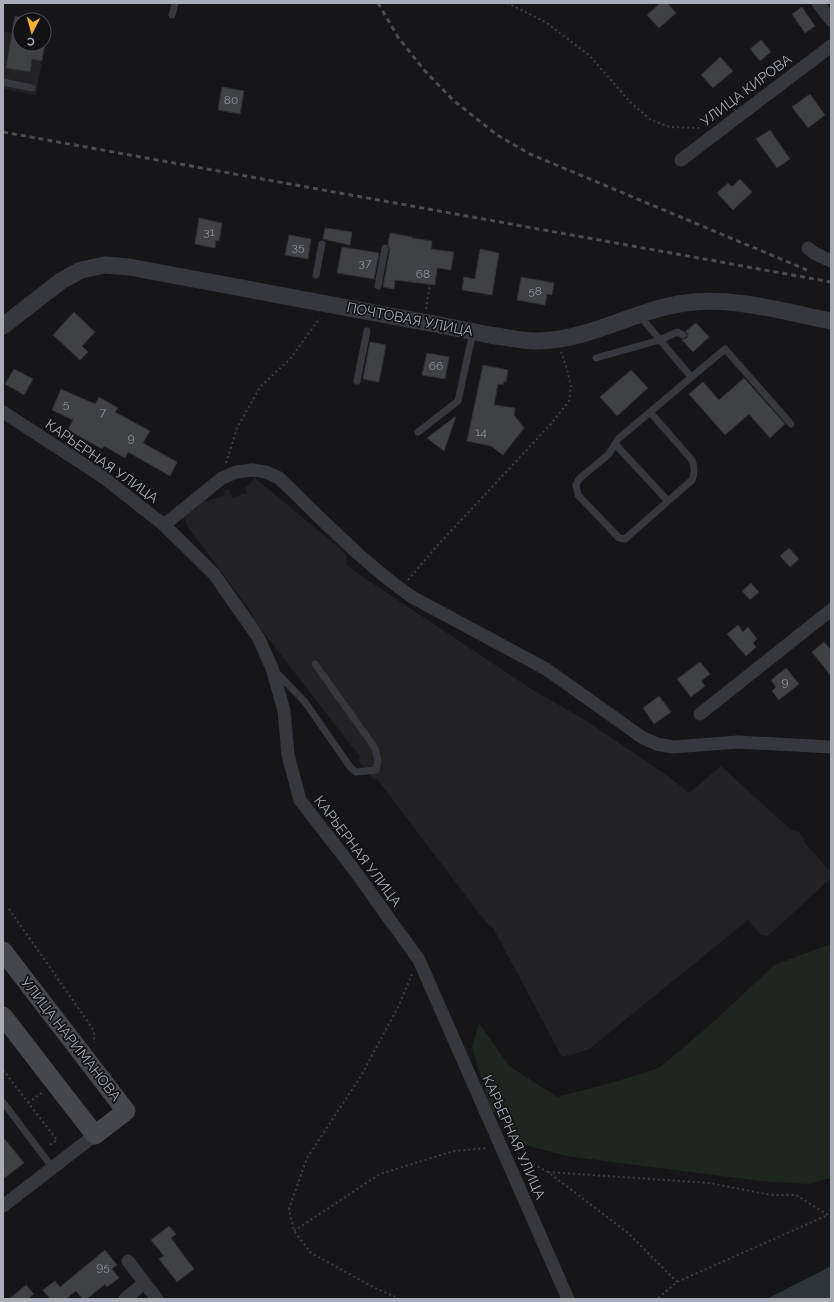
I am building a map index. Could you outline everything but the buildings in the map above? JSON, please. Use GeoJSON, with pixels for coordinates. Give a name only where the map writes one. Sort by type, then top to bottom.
{"type":"FeatureCollection","features":[{"type":"Feature","properties":{"kind":"main road","name":"УЛИЦА НАРИМАНОВА"},"geometry":{"type":"LineString","coordinates":[[3,950],[126,1110],[95,1135]]}},
{"type":"Feature","properties":{"kind":"main road"},"geometry":{"type":"LineString","coordinates":[[3,1016],[95,1135]]}},
{"type":"Feature","properties":{"kind":"street"},"geometry":{"type":"LineString","coordinates":[[818,3],[831,20]]}},
{"type":"Feature","properties":{"kind":"street","name":"УЛИЦА КИРОВА"},"geometry":{"type":"LineString","coordinates":[[681,160],[831,46]]}},
{"type":"Feature","properties":{"kind":"street"},"geometry":{"type":"LineString","coordinates":[[808,248],[831,262]]}},
{"type":"Feature","properties":{"kind":"street","name":"ПОЧТОВАЯ УЛИЦА"},"geometry":{"type":"LineString","coordinates":[[3,326],[61,281],[81,270],[105,265],[129,267],[473,332],[535,341],[556,340],[592,332],[638,314],[685,303],[716,300],[745,304],[831,321]]}},
{"type":"Feature","properties":{"kind":"street","name":"КАРЬЕРНАЯ УЛИЦА"},"geometry":{"type":"LineString","coordinates":[[3,412],[103,477],[164,525],[214,574],[258,637],[272,668],[284,711],[288,755],[300,800],[352,867],[419,960],[568,1299]]}},
{"type":"Feature","properties":{"kind":"street"},"geometry":{"type":"LineString","coordinates":[[164,525],[222,478],[236,472],[252,470],[266,472],[279,478],[354,551],[400,589],[412,597],[546,669],[643,738],[657,744],[673,747],[738,742],[831,747]]}},
{"type":"Feature","properties":{"kind":"street"},"geometry":{"type":"LineString","coordinates":[[700,714],[831,610]]}},
{"type":"Feature","properties":{"kind":"street"},"geometry":{"type":"LineString","coordinates":[[3,1206],[95,1135]]}},
{"type":"Feature","properties":{"kind":"street"},"geometry":{"type":"LineString","coordinates":[[128,1261],[157,1299]]}},
{"type":"Feature","properties":{"kind":"street"},"geometry":{"type":"LineString","coordinates":[[124,1299],[144,1283]]}},
{"type":"Feature","properties":{"kind":"lane"},"geometry":{"type":"LineString","coordinates":[[172,15],[175,3]]}},
{"type":"Feature","properties":{"kind":"lane"},"geometry":{"type":"LineString","coordinates":[[3,82],[32,88]]}},
{"type":"Feature","properties":{"kind":"lane"},"geometry":{"type":"LineString","coordinates":[[316,275],[322,244]]}},
{"type":"Feature","properties":{"kind":"lane"},"geometry":{"type":"LineString","coordinates":[[378,286],[385,248]]}},
{"type":"Feature","properties":{"kind":"lane"},"geometry":{"type":"LineString","coordinates":[[638,314],[691,377]]}},
{"type":"Feature","properties":{"kind":"lane"},"geometry":{"type":"LineString","coordinates":[[357,381],[367,331]]}},
{"type":"Feature","properties":{"kind":"lane"},"geometry":{"type":"LineString","coordinates":[[418,432],[458,401],[473,332]]}},
{"type":"Feature","properties":{"kind":"lane"},"geometry":{"type":"LineString","coordinates":[[596,358],[660,340],[677,332],[683,334]]}},
{"type":"Feature","properties":{"kind":"lane"},"geometry":{"type":"LineString","coordinates":[[650,412],[692,460],[695,466],[695,474],[692,480],[625,539],[619,538],[578,495],[576,485],[579,479],[609,454],[618,439],[691,377],[725,349],[791,424]]}},
{"type":"Feature","properties":{"kind":"lane"},"geometry":{"type":"LineString","coordinates":[[615,444],[668,501]]}},
{"type":"Feature","properties":{"kind":"lane"},"geometry":{"type":"LineString","coordinates":[[272,668],[305,702],[350,767],[356,772],[376,770],[378,760],[375,748],[315,664]]}},
{"type":"Feature","properties":{"kind":"lane"},"geometry":{"type":"LineString","coordinates":[[3,1102],[52,1167]]}},
{"type":"Feature","properties":{"kind":"path"},"geometry":{"type":"LineString","coordinates":[[507,3],[547,23],[590,56],[630,102],[652,120],[670,127],[704,128]]}},
{"type":"Feature","properties":{"kind":"path"},"geometry":{"type":"LineString","coordinates":[[428,295],[430,284]]}},
{"type":"Feature","properties":{"kind":"path"},"geometry":{"type":"LineString","coordinates":[[222,478],[237,428],[260,387],[290,359],[330,304]]}},
{"type":"Feature","properties":{"kind":"path"},"geometry":{"type":"LineString","coordinates":[[400,589],[436,547],[551,424],[569,401],[570,387],[567,369],[556,340]]}},
{"type":"Feature","properties":{"kind":"path"},"geometry":{"type":"LineString","coordinates":[[9,909],[94,1032],[94,1043],[91,1051],[85,1057]]}},
{"type":"Feature","properties":{"kind":"path"},"geometry":{"type":"LineString","coordinates":[[400,1299],[375,1288],[311,1253],[294,1231],[289,1209],[307,1158],[361,1076],[399,1005],[419,960]]}},
{"type":"Feature","properties":{"kind":"path"},"geometry":{"type":"LineString","coordinates":[[3,1070],[57,1140],[40,1151]]}},
{"type":"Feature","properties":{"kind":"path"},"geometry":{"type":"LineString","coordinates":[[28,1103],[55,1084]]}},
{"type":"Feature","properties":{"kind":"path"},"geometry":{"type":"LineString","coordinates":[[294,1231],[380,1174],[454,1151],[501,1147],[548,1172],[628,1233],[677,1282]]}},
{"type":"Feature","properties":{"kind":"path"},"geometry":{"type":"LineString","coordinates":[[548,1172],[709,1183],[771,1195],[796,1195],[830,1214]]}},
{"type":"Feature","properties":{"kind":"path"},"geometry":{"type":"LineString","coordinates":[[657,1299],[677,1282],[830,1214]]}},
{"type":"Feature","properties":{"kind":"shaded area"},"geometry":{"type":"Polygon","coordinates":[[[3,32],[12,33],[12,52],[44,52],[36,95],[3,89],[3,32]]]}},
{"type":"Feature","properties":{"kind":"shaded area"},"geometry":{"type":"Polygon","coordinates":[[[255,478],[337,546],[346,555],[347,565],[354,571],[536,692],[582,718],[668,776],[689,793],[721,766],[791,830],[797,831],[801,834],[805,843],[831,872],[831,878],[768,936],[761,935],[748,920],[588,1050],[562,1057],[493,928],[488,925],[377,779],[374,780],[358,760],[360,757],[254,620],[253,614],[188,527],[184,516],[197,508],[197,504],[225,495],[224,491],[229,488],[233,498],[247,493],[245,487],[255,478]]]}},
{"type":"Feature","properties":{"kind":"shaded area"},"geometry":{"type":"Polygon","coordinates":[[[831,944],[831,1178],[807,1184],[760,1181],[567,1156],[522,1144],[490,1108],[472,1046],[479,1023],[509,1066],[557,1097],[611,1083],[659,1068],[709,1026],[774,965],[831,944]]]}},
{"type":"Feature","properties":{"kind":"shaded area"},"geometry":{"type":"Polygon","coordinates":[[[831,1266],[831,1299],[767,1299],[831,1266]]]}},
{"type":"Feature","properties":{"kind":"railway"},"geometry":{"type":"LineString","coordinates":[[378,3],[398,37],[425,71],[453,100],[497,135],[530,154],[807,270]]}},
{"type":"Feature","properties":{"kind":"railway"},"geometry":{"type":"LineString","coordinates":[[3,132],[831,282]]}}]}
